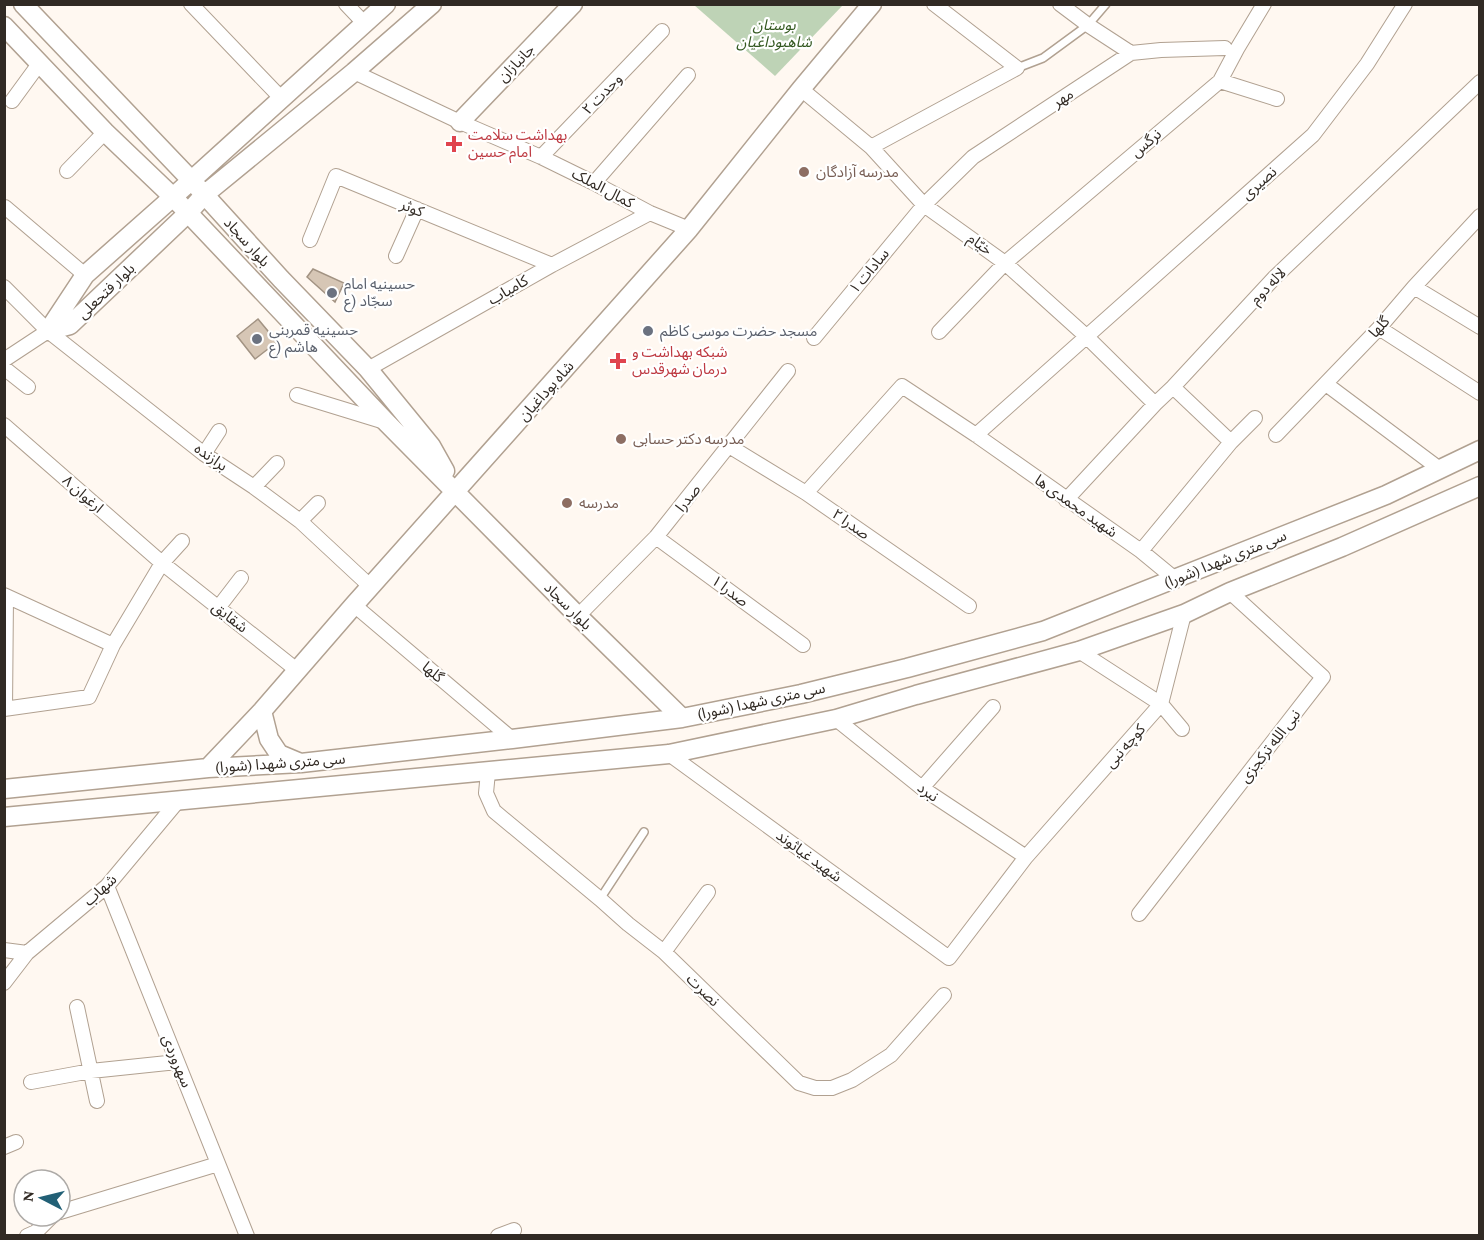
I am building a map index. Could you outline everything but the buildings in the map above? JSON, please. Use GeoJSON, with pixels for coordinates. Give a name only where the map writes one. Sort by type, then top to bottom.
{"type":"FeatureCollection","features":[{"type":"Feature","properties":{"kind":"main road","name":"بلوار سجاد"},"geometry":{"type":"LineString","coordinates":[[23,4],[368,369],[431,446],[456,491]]}},
{"type":"Feature","properties":{"kind":"main road"},"geometry":{"type":"LineString","coordinates":[[192,181],[386,4]]}},
{"type":"Feature","properties":{"kind":"main road"},"geometry":{"type":"LineString","coordinates":[[204,195],[354,72],[432,4]]}},
{"type":"Feature","properties":{"kind":"main road","name":"جانبازان"},"geometry":{"type":"LineString","coordinates":[[460,122],[573,4]]}},
{"type":"Feature","properties":{"kind":"main road","name":"شاه بوداغیان"},"geometry":{"type":"LineString","coordinates":[[208,768],[298,671],[689,229],[872,4]]}},
{"type":"Feature","properties":{"kind":"main road","name":"بلوار سجاد"},"geometry":{"type":"LineString","coordinates":[[4,26],[105,132],[173,197],[387,423],[682,718]]}},
{"type":"Feature","properties":{"kind":"main road","name":"بلوار فتحعلی"},"geometry":{"type":"LineString","coordinates":[[48,331],[85,275],[192,181]]}},
{"type":"Feature","properties":{"kind":"main road","name":"بلوار فتحعلی"},"geometry":{"type":"LineString","coordinates":[[48,331],[70,325],[204,195]]}},
{"type":"Feature","properties":{"kind":"main road"},"geometry":{"type":"LineString","coordinates":[[263,293],[281,279]]}},
{"type":"Feature","properties":{"kind":"main road","name":"سی متری شهدا (شورا)"},"geometry":{"type":"LineString","coordinates":[[4,789],[208,768],[301,763],[512,740],[682,718],[801,694],[1044,631],[1386,495],[1479,450]]}},
{"type":"Feature","properties":{"kind":"main road","name":"سی متری شهدا (شورا)"},"geometry":{"type":"LineString","coordinates":[[4,817],[669,754],[836,719],[1079,651],[1184,614],[1230,592],[1342,547],[1479,486]]}},
{"type":"Feature","properties":{"kind":"main road"},"geometry":{"type":"LineString","coordinates":[[907,668],[916,695]]}},
{"type":"Feature","properties":{"kind":"main road"},"geometry":{"type":"LineString","coordinates":[[262,711],[269,739],[279,754],[301,763]]}},
{"type":"Feature","properties":{"kind":"street"},"geometry":{"type":"LineString","coordinates":[[191,4],[282,99]]}},
{"type":"Feature","properties":{"kind":"street"},"geometry":{"type":"LineString","coordinates":[[346,4],[364,23]]}},
{"type":"Feature","properties":{"kind":"street"},"geometry":{"type":"LineString","coordinates":[[871,147],[1017,68],[934,4]]}},
{"type":"Feature","properties":{"kind":"street"},"geometry":{"type":"LineString","coordinates":[[1060,4],[1088,26],[1131,53]]}},
{"type":"Feature","properties":{"kind":"street","name":"نرگس"},"geometry":{"type":"LineString","coordinates":[[939,332],[1005,263],[1220,81],[1264,4]]}},
{"type":"Feature","properties":{"kind":"street","name":"نصیری"},"geometry":{"type":"LineString","coordinates":[[976,435],[1313,135],[1367,64],[1405,4]]}},
{"type":"Feature","properties":{"kind":"street","name":"وحدت ۲"},"geometry":{"type":"LineString","coordinates":[[541,157],[662,31]]}},
{"type":"Feature","properties":{"kind":"street","name":"مهر"},"geometry":{"type":"LineString","coordinates":[[924,205],[973,157],[1131,53],[1225,48]]}},
{"type":"Feature","properties":{"kind":"street"},"geometry":{"type":"LineString","coordinates":[[12,101],[39,64]]}},
{"type":"Feature","properties":{"kind":"street","name":"کمال الملک"},"geometry":{"type":"LineString","coordinates":[[354,72],[541,157],[650,213],[689,229]]}},
{"type":"Feature","properties":{"kind":"street"},"geometry":{"type":"LineString","coordinates":[[594,183],[688,75]]}},
{"type":"Feature","properties":{"kind":"street"},"geometry":{"type":"LineString","coordinates":[[1220,81],[1276,99]]}},
{"type":"Feature","properties":{"kind":"street","name":"لاله دوم"},"geometry":{"type":"LineString","coordinates":[[1066,500],[1275,277],[1479,82]]}},
{"type":"Feature","properties":{"kind":"street","name":"خیّام"},"geometry":{"type":"LineString","coordinates":[[801,89],[871,147],[924,205],[1005,263],[1086,336],[1155,404]]}},
{"type":"Feature","properties":{"kind":"street"},"geometry":{"type":"LineString","coordinates":[[68,171],[105,132]]}},
{"type":"Feature","properties":{"kind":"street","name":"کوثر"},"geometry":{"type":"LineString","coordinates":[[310,240],[336,176],[552,265]]}},
{"type":"Feature","properties":{"kind":"street","name":"سادات ۱"},"geometry":{"type":"LineString","coordinates":[[814,338],[924,205]]}},
{"type":"Feature","properties":{"kind":"street"},"geometry":{"type":"LineString","coordinates":[[5,207],[85,275]]}},
{"type":"Feature","properties":{"kind":"street"},"geometry":{"type":"LineString","coordinates":[[396,256],[417,209]]}},
{"type":"Feature","properties":{"kind":"street","name":"کامیاب"},"geometry":{"type":"LineString","coordinates":[[368,369],[552,265],[650,213]]}},
{"type":"Feature","properties":{"kind":"street","name":"گلها"},"geometry":{"type":"LineString","coordinates":[[1276,435],[1379,328],[1413,287],[1479,216]]}},
{"type":"Feature","properties":{"kind":"street","name":"برازنده"},"geometry":{"type":"LineString","coordinates":[[4,287],[48,331],[204,454],[300,521],[371,587]]}},
{"type":"Feature","properties":{"kind":"street"},"geometry":{"type":"LineString","coordinates":[[1413,287],[1479,327]]}},
{"type":"Feature","properties":{"kind":"street"},"geometry":{"type":"LineString","coordinates":[[1379,328],[1479,393]]}},
{"type":"Feature","properties":{"kind":"street"},"geometry":{"type":"LineString","coordinates":[[4,360],[48,331]]}},
{"type":"Feature","properties":{"kind":"street"},"geometry":{"type":"LineString","coordinates":[[4,368],[28,387]]}},
{"type":"Feature","properties":{"kind":"street","name":"صدرا"},"geometry":{"type":"LineString","coordinates":[[578,616],[656,537],[788,371]]}},
{"type":"Feature","properties":{"kind":"street"},"geometry":{"type":"LineString","coordinates":[[1326,384],[1441,470]]}},
{"type":"Feature","properties":{"kind":"street","name":"شهید محمدی ها"},"geometry":{"type":"LineString","coordinates":[[806,492],[902,386],[1141,551],[1175,579]]}},
{"type":"Feature","properties":{"kind":"street"},"geometry":{"type":"LineString","coordinates":[[1173,387],[1231,442]]}},
{"type":"Feature","properties":{"kind":"street"},"geometry":{"type":"LineString","coordinates":[[297,395],[387,423]]}},
{"type":"Feature","properties":{"kind":"street"},"geometry":{"type":"LineString","coordinates":[[1141,551],[1231,442],[1256,418]]}},
{"type":"Feature","properties":{"kind":"street","name":"ارغوان ۸"},"geometry":{"type":"LineString","coordinates":[[4,425],[162,563]]}},
{"type":"Feature","properties":{"kind":"street"},"geometry":{"type":"LineString","coordinates":[[204,454],[219,431]]}},
{"type":"Feature","properties":{"kind":"street","name":"صدرا ۲"},"geometry":{"type":"LineString","coordinates":[[729,446],[806,492],[969,606]]}},
{"type":"Feature","properties":{"kind":"street"},"geometry":{"type":"LineString","coordinates":[[254,487],[277,463]]}},
{"type":"Feature","properties":{"kind":"street"},"geometry":{"type":"LineString","coordinates":[[300,521],[318,503]]}},
{"type":"Feature","properties":{"kind":"street","name":"صدرا ۱"},"geometry":{"type":"LineString","coordinates":[[656,537],[803,645]]}},
{"type":"Feature","properties":{"kind":"street"},"geometry":{"type":"LineString","coordinates":[[113,645],[5,596],[5,709],[89,697],[113,645],[162,563],[182,541]]}},
{"type":"Feature","properties":{"kind":"street","name":"شقایق"},"geometry":{"type":"LineString","coordinates":[[162,563],[298,671]]}},
{"type":"Feature","properties":{"kind":"street"},"geometry":{"type":"LineString","coordinates":[[218,608],[241,578]]}},
{"type":"Feature","properties":{"kind":"street","name":"نبی الله ترکجزی"},"geometry":{"type":"LineString","coordinates":[[1139,914],[1323,677],[1230,592]]}},
{"type":"Feature","properties":{"kind":"street","name":"گلها"},"geometry":{"type":"LineString","coordinates":[[354,605],[512,740]]}},
{"type":"Feature","properties":{"kind":"street","name":"کوچه نبی"},"geometry":{"type":"LineString","coordinates":[[949,958],[1026,857],[1161,704],[1184,614]]}},
{"type":"Feature","properties":{"kind":"street"},"geometry":{"type":"LineString","coordinates":[[1079,651],[1161,704],[1182,729]]}},
{"type":"Feature","properties":{"kind":"street"},"geometry":{"type":"LineString","coordinates":[[922,788],[993,707]]}},
{"type":"Feature","properties":{"kind":"street","name":"نبرد"},"geometry":{"type":"LineString","coordinates":[[836,719],[922,788],[1026,857]]}},
{"type":"Feature","properties":{"kind":"street","name":"شهید غیاثوند"},"geometry":{"type":"LineString","coordinates":[[669,754],[949,958]]}},
{"type":"Feature","properties":{"kind":"street","name":"نصرت"},"geometry":{"type":"LineString","coordinates":[[488,772],[486,793],[494,811],[664,952],[799,1083],[815,1088],[832,1088],[852,1080],[891,1055],[944,995]]}},
{"type":"Feature","properties":{"kind":"street","name":"شهاب"},"geometry":{"type":"LineString","coordinates":[[4,982],[27,953],[107,886],[178,801]]}},
{"type":"Feature","properties":{"kind":"street","name":"سهروردی"},"geometry":{"type":"LineString","coordinates":[[107,886],[247,1236]]}},
{"type":"Feature","properties":{"kind":"street"},"geometry":{"type":"LineString","coordinates":[[664,952],[708,892]]}},
{"type":"Feature","properties":{"kind":"street"},"geometry":{"type":"LineString","coordinates":[[4,950],[27,953]]}},
{"type":"Feature","properties":{"kind":"street"},"geometry":{"type":"LineString","coordinates":[[77,1006],[97,1101]]}},
{"type":"Feature","properties":{"kind":"street"},"geometry":{"type":"LineString","coordinates":[[31,1082],[91,1071],[177,1062]]}},
{"type":"Feature","properties":{"kind":"street"},"geometry":{"type":"LineString","coordinates":[[72,1208],[218,1164]]}},
{"type":"Feature","properties":{"kind":"street"},"geometry":{"type":"LineString","coordinates":[[27,1236],[40,1228]]}},
{"type":"Feature","properties":{"kind":"street"},"geometry":{"type":"LineString","coordinates":[[498,1236],[514,1230]]}},
{"type":"Feature","properties":{"kind":"lane"},"geometry":{"type":"LineString","coordinates":[[1017,68],[1042,58],[1088,26],[1106,4]]}},
{"type":"Feature","properties":{"kind":"lane"},"geometry":{"type":"LineString","coordinates":[[600,899],[644,832]]}},
{"type":"Feature","properties":{"kind":"green space","name":"بوستان شاهبوداغیان"},"geometry":{"type":"Polygon","coordinates":[[[694,5],[843,5],[775,76],[694,5]]]}},
{"type":"Feature","properties":{"kind":"place","name":"بهداشت سلامت امام حسین"},"geometry":{"type":"Point","coordinates":[454,144]}},
{"type":"Feature","properties":{"kind":"place","name":"مدرسه آزادگان"},"geometry":{"type":"Point","coordinates":[804,172]}},
{"type":"Feature","properties":{"kind":"place","name":"حسینیه امام سجّاد (ع"},"geometry":{"type":"Point","coordinates":[332,293]}},
{"type":"Feature","properties":{"kind":"place","name":"مسجد حضرت موسی کاظم"},"geometry":{"type":"Point","coordinates":[648,331]}},
{"type":"Feature","properties":{"kind":"place","name":"حسینیه قمربنی هاشم (ع"},"geometry":{"type":"Point","coordinates":[257,339]}},
{"type":"Feature","properties":{"kind":"place","name":"شبکه بهداشت و درمان شهرقدس"},"geometry":{"type":"Point","coordinates":[618,361]}},
{"type":"Feature","properties":{"kind":"place","name":"مدرسه دکتر حسابی"},"geometry":{"type":"Point","coordinates":[621,439]}},
{"type":"Feature","properties":{"kind":"place","name":"مدرسه"},"geometry":{"type":"Point","coordinates":[567,503]}}]}
